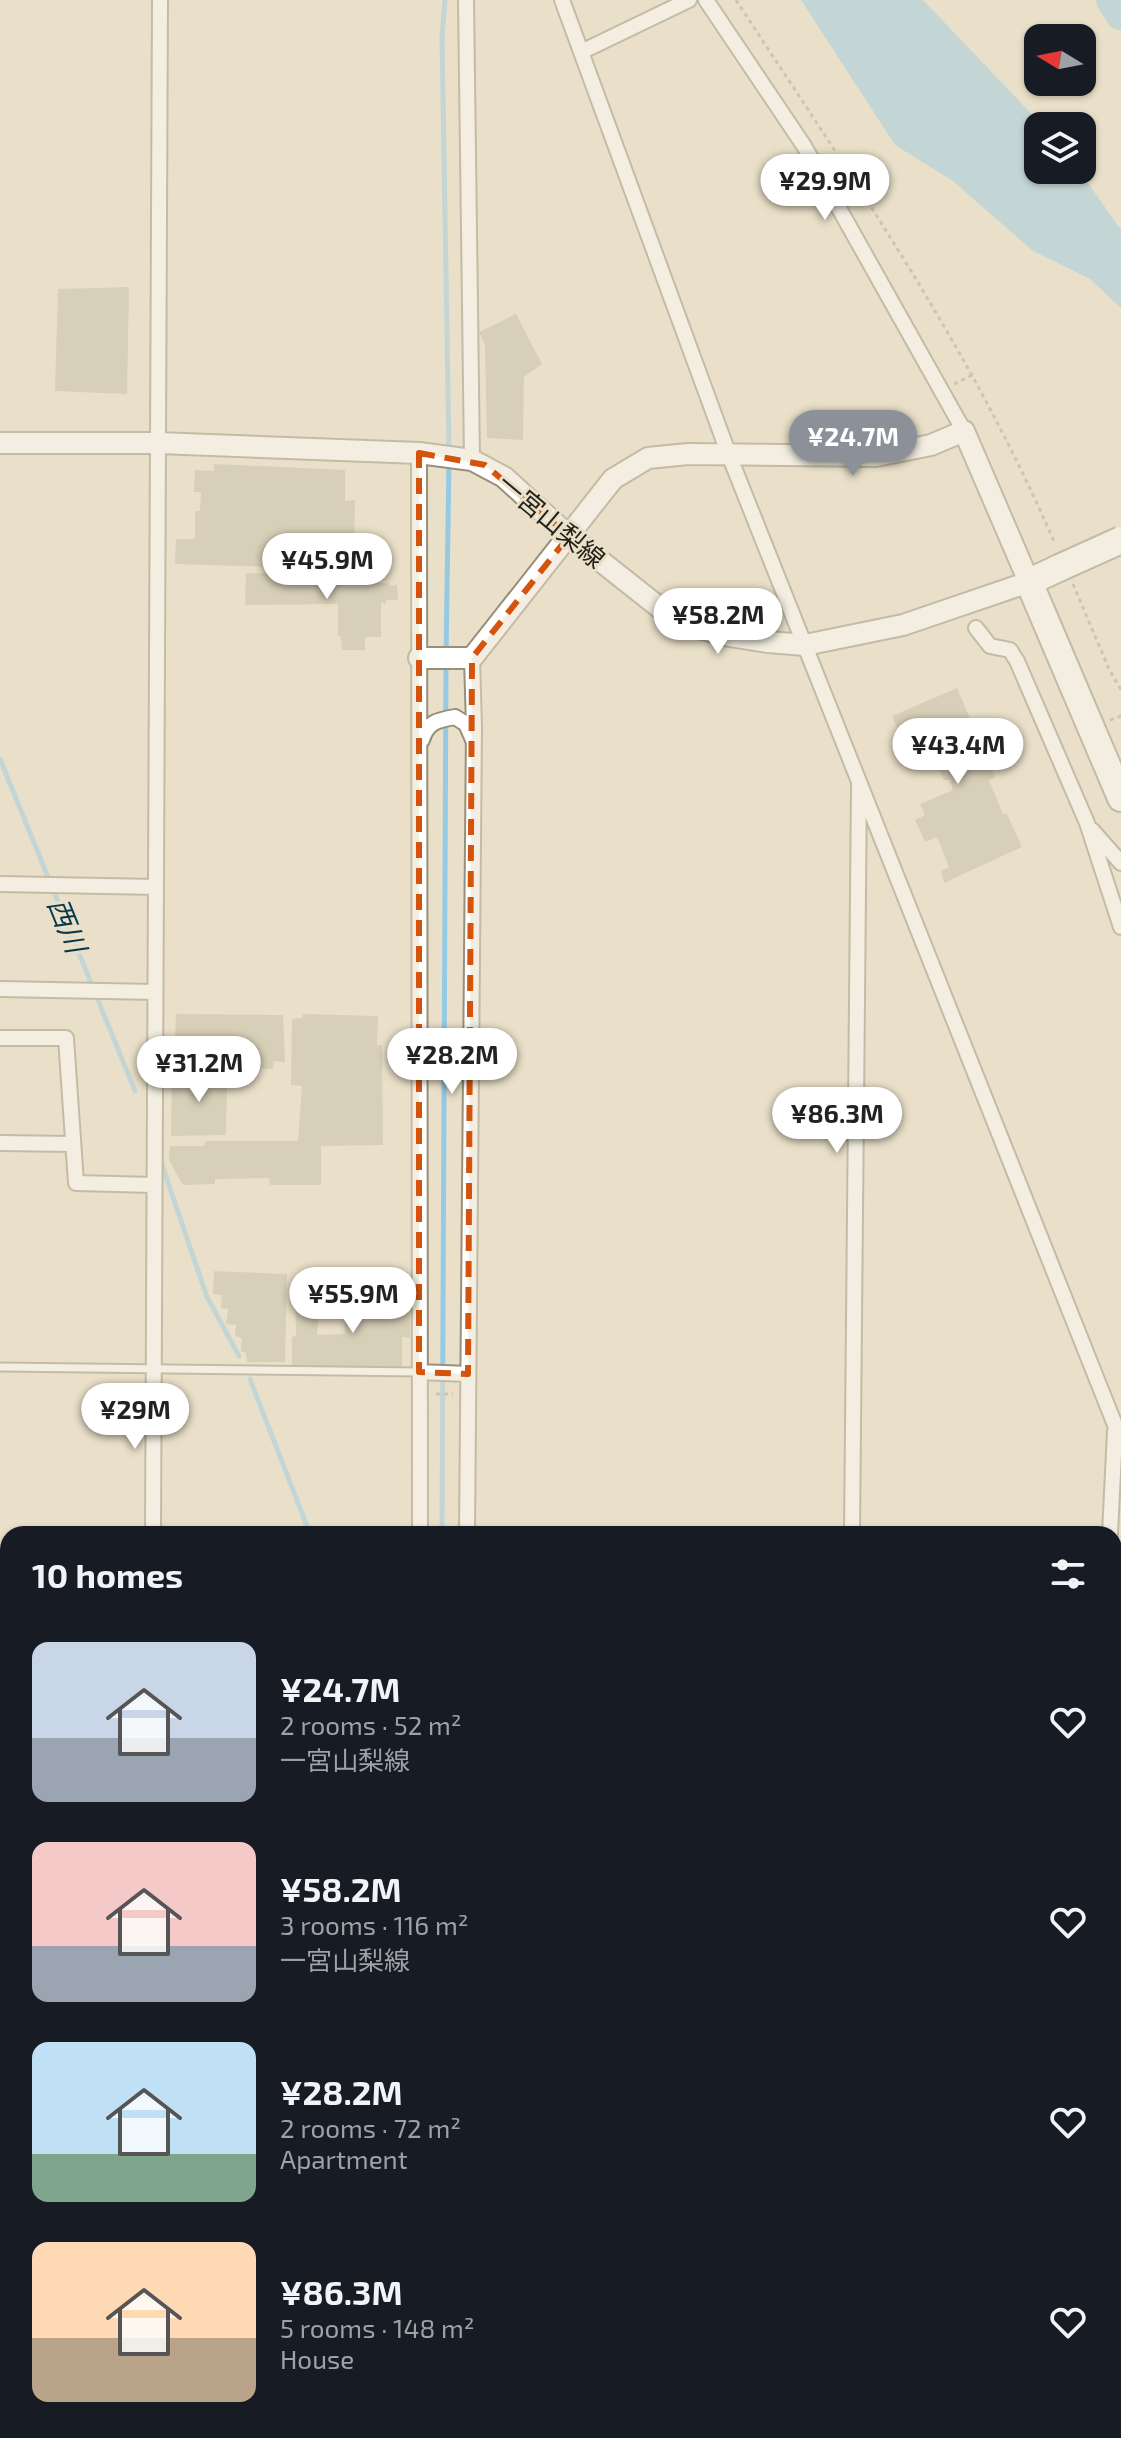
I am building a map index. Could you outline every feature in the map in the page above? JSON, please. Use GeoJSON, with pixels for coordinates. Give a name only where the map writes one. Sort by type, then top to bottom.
{"type":"FeatureCollection","features":[{"type":"Feature","properties":{"kind":"highway"},"geometry":{"type":"LineString","coordinates":[[1121,540],[1064,569],[1029,582],[1121,798]]}},
{"type":"Feature","properties":{"kind":"main road"},"geometry":{"type":"LineString","coordinates":[[426,658],[463,658],[569,536],[613,479],[648,458],[688,454],[876,456],[931,445],[964,431],[1029,582]]}},
{"type":"Feature","properties":{"kind":"main road","name":"一宮山梨線"},"geometry":{"type":"LineString","coordinates":[[0,443],[158,443],[426,453],[462,458],[504,477],[569,536],[679,623],[730,636],[805,645],[903,625],[1029,582]]}},
{"type":"Feature","properties":{"kind":"street"},"geometry":{"type":"LineString","coordinates":[[153,1526],[160,0]]}},
{"type":"Feature","properties":{"kind":"street"},"geometry":{"type":"LineString","coordinates":[[462,458],[466,0]]}},
{"type":"Feature","properties":{"kind":"street"},"geometry":{"type":"LineString","coordinates":[[562,0],[729,455],[1118,1433],[1111,1526]]}},
{"type":"Feature","properties":{"kind":"street"},"geometry":{"type":"LineString","coordinates":[[581,52],[689,0]]}},
{"type":"Feature","properties":{"kind":"street"},"geometry":{"type":"LineString","coordinates":[[706,0],[804,146],[964,431]]}},
{"type":"Feature","properties":{"kind":"street"},"geometry":{"type":"LineString","coordinates":[[420,1526],[419,748],[426,658],[426,453]]}},
{"type":"Feature","properties":{"kind":"street"},"geometry":{"type":"LineString","coordinates":[[976,628],[990,646],[1010,650],[1017,661],[1087,823],[1121,927]]}},
{"type":"Feature","properties":{"kind":"street"},"geometry":{"type":"LineString","coordinates":[[463,658],[474,740],[467,1526]]}},
{"type":"Feature","properties":{"kind":"street"},"geometry":{"type":"LineString","coordinates":[[419,748],[425,728],[438,719],[455,717],[466,724],[474,740]]}},
{"type":"Feature","properties":{"kind":"street"},"geometry":{"type":"LineString","coordinates":[[852,1526],[859,777]]}},
{"type":"Feature","properties":{"kind":"street"},"geometry":{"type":"LineString","coordinates":[[1087,823],[1121,863]]}},
{"type":"Feature","properties":{"kind":"street"},"geometry":{"type":"LineString","coordinates":[[0,884],[156,887]]}},
{"type":"Feature","properties":{"kind":"street"},"geometry":{"type":"LineString","coordinates":[[0,989],[155,992]]}},
{"type":"Feature","properties":{"kind":"street"},"geometry":{"type":"LineString","coordinates":[[0,1038],[66,1038],[76,1183],[154,1185]]}},
{"type":"Feature","properties":{"kind":"street"},"geometry":{"type":"LineString","coordinates":[[0,1143],[73,1144]]}},
{"type":"Feature","properties":{"kind":"street"},"geometry":{"type":"LineString","coordinates":[[419,1372],[468,1374]]}},
{"type":"Feature","properties":{"kind":"lane"},"geometry":{"type":"LineString","coordinates":[[0,1367],[419,1372]]}},
{"type":"Feature","properties":{"kind":"path"},"geometry":{"type":"LineString","coordinates":[[736,0],[899,248],[972,375],[1023,470],[1064,569],[1121,690]]}},
{"type":"Feature","properties":{"kind":"path"},"geometry":{"type":"LineString","coordinates":[[948,387],[972,375]]}},
{"type":"Feature","properties":{"kind":"path"},"geometry":{"type":"LineString","coordinates":[[433,1394],[454,1394]]}},
{"type":"Feature","properties":{"kind":"highlighted area"},"geometry":{"type":"Polygon","coordinates":[[[419,453],[485,465],[569,536],[472,658],[468,1374],[419,1372],[419,453]]]}},
{"type":"Feature","properties":{"kind":"water"},"geometry":{"type":"Polygon","coordinates":[[[801,0],[923,0],[1030,112],[1024,112],[1024,184],[1089,184],[1121,230],[1121,308],[1090,279],[1033,251],[953,181],[895,145],[801,0]]]}},
{"type":"Feature","properties":{"kind":"building"},"geometry":{"type":"Polygon","coordinates":[[[129,287],[127,394],[55,391],[58,289],[129,287]]]}},
{"type":"Feature","properties":{"kind":"building"},"geometry":{"type":"Polygon","coordinates":[[[516,314],[542,364],[524,377],[523,440],[487,438],[485,345],[479,332],[516,314]]]}},
{"type":"Feature","properties":{"kind":"building"},"geometry":{"type":"Polygon","coordinates":[[[214,464],[345,470],[345,501],[355,500],[354,540],[344,541],[343,569],[175,564],[176,539],[195,539],[195,511],[200,511],[201,492],[194,492],[195,470],[214,471],[214,464]]]}},
{"type":"Feature","properties":{"kind":"building"},"geometry":{"type":"Polygon","coordinates":[[[246,573],[305,574],[306,578],[389,583],[389,586],[397,585],[398,600],[381,603],[381,637],[365,637],[365,650],[342,650],[341,636],[338,636],[338,604],[245,605],[246,573]]]}},
{"type":"Feature","properties":{"kind":"building"},"geometry":{"type":"Polygon","coordinates":[[[957,688],[995,777],[989,780],[1003,814],[1007,814],[1022,847],[944,883],[941,871],[949,867],[937,837],[925,842],[915,820],[925,815],[920,804],[953,790],[950,780],[944,780],[926,745],[907,751],[892,716],[957,688]]]}},
{"type":"Feature","properties":{"kind":"building"},"geometry":{"type":"Polygon","coordinates":[[[176,1014],[283,1015],[285,1062],[274,1061],[273,1069],[174,1065],[176,1014]]]}},
{"type":"Feature","properties":{"kind":"building"},"geometry":{"type":"Polygon","coordinates":[[[303,1014],[378,1016],[377,1045],[382,1045],[383,1145],[321,1146],[321,1185],[270,1185],[269,1178],[215,1179],[215,1184],[183,1185],[169,1160],[170,1146],[204,1146],[205,1141],[298,1141],[302,1086],[291,1085],[292,1019],[302,1018],[303,1014]]]}},
{"type":"Feature","properties":{"kind":"building"},"geometry":{"type":"Polygon","coordinates":[[[172,1072],[220,1073],[220,1079],[227,1080],[226,1135],[171,1136],[172,1072]]]}},
{"type":"Feature","properties":{"kind":"building"},"geometry":{"type":"Polygon","coordinates":[[[214,1271],[287,1274],[285,1362],[247,1362],[246,1353],[241,1351],[242,1338],[235,1336],[236,1325],[226,1324],[228,1309],[221,1308],[222,1295],[213,1294],[214,1271]]]}},
{"type":"Feature","properties":{"kind":"building"},"geometry":{"type":"Polygon","coordinates":[[[315,1293],[314,1306],[319,1307],[317,1335],[345,1334],[344,1308],[355,1308],[356,1298],[410,1299],[410,1338],[402,1337],[402,1369],[292,1365],[292,1337],[296,1336],[295,1294],[315,1293]]]}},
{"type":"Feature","properties":{"kind":"waterway"},"geometry":{"type":"LineString","coordinates":[[445,0],[442,37],[449,451]]}},
{"type":"Feature","properties":{"kind":"waterway"},"geometry":{"type":"LineString","coordinates":[[1112,0],[1121,14]]}},
{"type":"Feature","properties":{"kind":"waterway"},"geometry":{"type":"LineString","coordinates":[[446,655],[449,461]]}},
{"type":"Feature","properties":{"kind":"waterway"},"geometry":{"type":"LineString","coordinates":[[442,1526],[446,665]]}},
{"type":"Feature","properties":{"kind":"waterway","name":"西川"},"geometry":{"type":"LineString","coordinates":[[0,759],[135,1091]]}},
{"type":"Feature","properties":{"kind":"waterway","name":"西川"},"geometry":{"type":"LineString","coordinates":[[160,1159],[207,1297],[239,1356]]}},
{"type":"Feature","properties":{"kind":"waterway","name":"西川"},"geometry":{"type":"LineString","coordinates":[[250,1379],[307,1526]]}}]}
